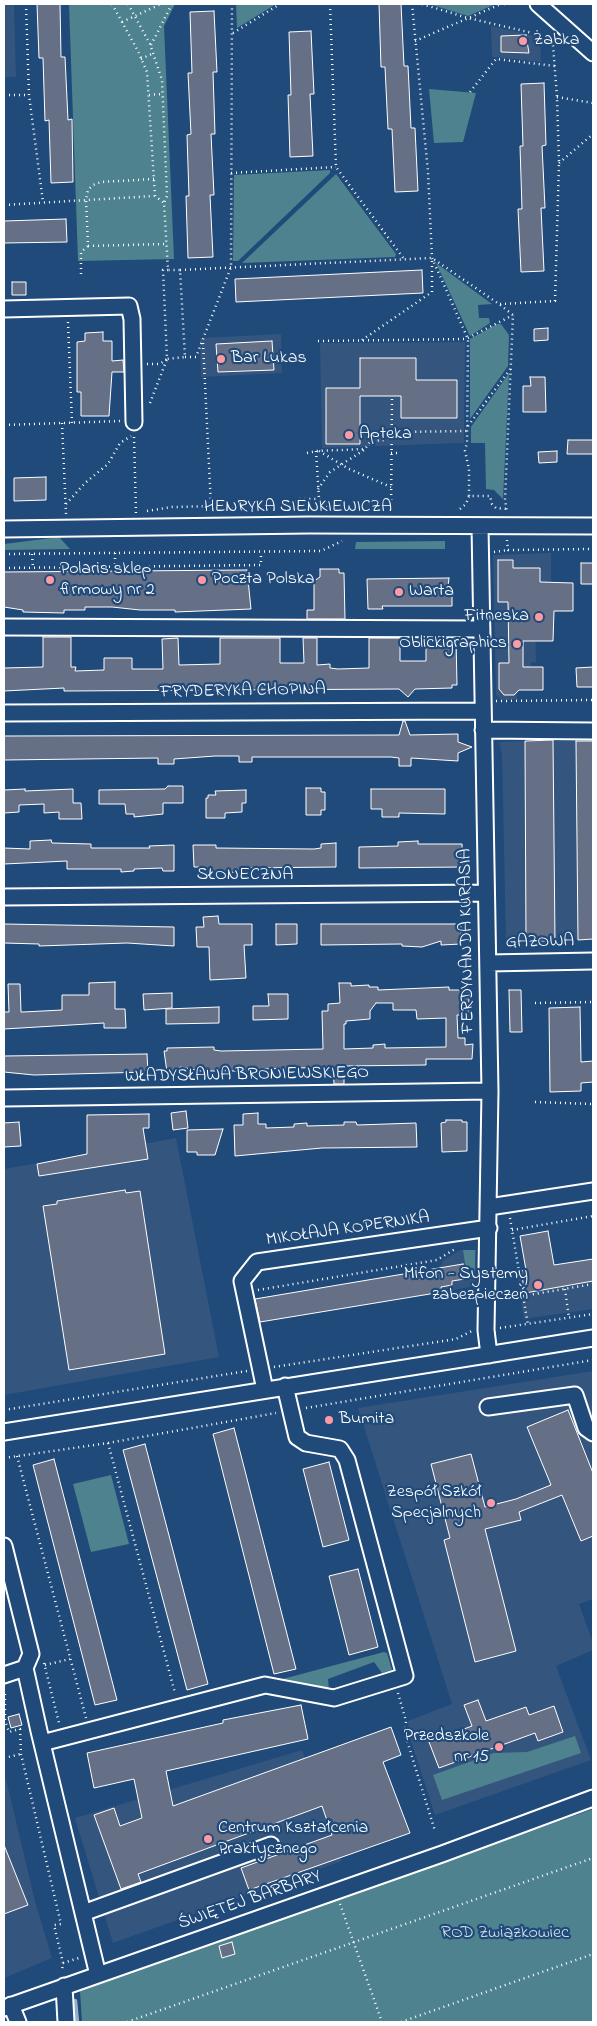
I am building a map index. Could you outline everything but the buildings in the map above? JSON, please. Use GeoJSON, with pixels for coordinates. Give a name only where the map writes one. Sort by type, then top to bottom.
{"type":"FeatureCollection","features":[{"type":"Feature","properties":{"kind":"street"},"geometry":{"type":"LineString","coordinates":[[538,4],[593,53]]}},
{"type":"Feature","properties":{"kind":"street"},"geometry":{"type":"LineString","coordinates":[[4,309],[129,306],[132,319],[133,364],[127,421]]}},
{"type":"Feature","properties":{"kind":"street","name":"HENRYKA SIENKIEWICZA"},"geometry":{"type":"LineString","coordinates":[[4,529],[309,525],[593,526]]}},
{"type":"Feature","properties":{"kind":"street","name":"FERDYNANDA KURASIA"},"geometry":{"type":"LineString","coordinates":[[480,526],[482,629],[487,706],[482,730],[490,1091],[486,1330],[489,1355]]}},
{"type":"Feature","properties":{"kind":"street"},"geometry":{"type":"LineString","coordinates":[[4,627],[482,629]]}},
{"type":"Feature","properties":{"kind":"street","name":"FRYDERYKA CHOPINA"},"geometry":{"type":"LineString","coordinates":[[4,713],[487,706]]}},
{"type":"Feature","properties":{"kind":"street"},"geometry":{"type":"LineString","coordinates":[[482,730],[593,731]]}},
{"type":"Feature","properties":{"kind":"street","name":"SŁONECZNA"},"geometry":{"type":"LineString","coordinates":[[4,897],[486,893]]}},
{"type":"Feature","properties":{"kind":"street","name":"GAZOWA"},"geometry":{"type":"LineString","coordinates":[[488,963],[593,961]]}},
{"type":"Feature","properties":{"kind":"street","name":"WŁADYSŁAWA BRONIEWSKIEGO"},"geometry":{"type":"LineString","coordinates":[[4,1098],[490,1091]]}},
{"type":"Feature","properties":{"kind":"street"},"geometry":{"type":"LineString","coordinates":[[489,1207],[593,1191]]}},
{"type":"Feature","properties":{"kind":"street","name":"MIKOŁAJA KOPERNIKA"},"geometry":{"type":"LineString","coordinates":[[264,1390],[242,1281],[256,1262],[489,1228]]}},
{"type":"Feature","properties":{"kind":"street"},"geometry":{"type":"LineString","coordinates":[[4,1432],[593,1338]]}},
{"type":"Feature","properties":{"kind":"street"},"geometry":{"type":"LineString","coordinates":[[42,1743],[265,1685],[334,1698],[405,1676],[347,1460],[340,1449],[306,1443],[297,1437],[285,1386]]}},
{"type":"Feature","properties":{"kind":"street"},"geometry":{"type":"LineString","coordinates":[[488,1407],[575,1395],[586,1428],[593,1433]]}},
{"type":"Feature","properties":{"kind":"street"},"geometry":{"type":"LineString","coordinates":[[4,1546],[28,1661],[42,1743],[98,1974]]}},
{"type":"Feature","properties":{"kind":"street"},"geometry":{"type":"LineString","coordinates":[[4,1675],[28,1661]]}},
{"type":"Feature","properties":{"kind":"street","name":"ŚWIĘTEJ BARBARY"},"geometry":{"type":"LineString","coordinates":[[8,2006],[63,1980],[98,1974],[336,1891],[593,1798]]}},
{"type":"Feature","properties":{"kind":"street"},"geometry":{"type":"LineString","coordinates":[[83,1913],[271,1845]]}},
{"type":"Feature","properties":{"kind":"street"},"geometry":{"type":"LineString","coordinates":[[63,1980],[66,2022]]}},
{"type":"Feature","properties":{"kind":"street"},"geometry":{"type":"LineString","coordinates":[[8,2006],[18,2022]]}},
{"type":"Feature","properties":{"kind":"path"},"geometry":{"type":"LineString","coordinates":[[26,4],[29,95],[43,202]]}},
{"type":"Feature","properties":{"kind":"path"},"geometry":{"type":"LineString","coordinates":[[112,4],[147,72],[155,196]]}},
{"type":"Feature","properties":{"kind":"path"},"geometry":{"type":"LineString","coordinates":[[128,4],[154,53],[162,80],[167,196],[164,203],[168,270]]}},
{"type":"Feature","properties":{"kind":"path"},"geometry":{"type":"LineString","coordinates":[[122,22],[162,4]]}},
{"type":"Feature","properties":{"kind":"path"},"geometry":{"type":"LineString","coordinates":[[150,45],[172,4]]}},
{"type":"Feature","properties":{"kind":"path"},"geometry":{"type":"LineString","coordinates":[[133,364],[160,364],[167,358],[196,356],[231,267],[234,33],[232,4]]}},
{"type":"Feature","properties":{"kind":"path"},"geometry":{"type":"LineString","coordinates":[[234,33],[280,4]]}},
{"type":"Feature","properties":{"kind":"path"},"geometry":{"type":"LineString","coordinates":[[330,4],[336,167],[404,260]]}},
{"type":"Feature","properties":{"kind":"path"},"geometry":{"type":"LineString","coordinates":[[360,341],[432,292],[428,172],[412,4]]}},
{"type":"Feature","properties":{"kind":"path"},"geometry":{"type":"LineString","coordinates":[[422,4],[468,18],[541,35]]}},
{"type":"Feature","properties":{"kind":"path"},"geometry":{"type":"LineString","coordinates":[[415,41],[502,4],[508,4]]}},
{"type":"Feature","properties":{"kind":"path"},"geometry":{"type":"LineString","coordinates":[[499,304],[555,301],[559,163],[553,45]]}},
{"type":"Feature","properties":{"kind":"path"},"geometry":{"type":"LineString","coordinates":[[141,59],[154,53]]}},
{"type":"Feature","properties":{"kind":"path"},"geometry":{"type":"LineString","coordinates":[[470,92],[496,59],[555,66]]}},
{"type":"Feature","properties":{"kind":"path"},"geometry":{"type":"LineString","coordinates":[[149,94],[162,94]]}},
{"type":"Feature","properties":{"kind":"path"},"geometry":{"type":"LineString","coordinates":[[4,95],[29,95]]}},
{"type":"Feature","properties":{"kind":"path"},"geometry":{"type":"LineString","coordinates":[[557,97],[593,103]]}},
{"type":"Feature","properties":{"kind":"path"},"geometry":{"type":"LineString","coordinates":[[559,163],[593,134]]}},
{"type":"Feature","properties":{"kind":"path"},"geometry":{"type":"LineString","coordinates":[[231,173],[336,167]]}},
{"type":"Feature","properties":{"kind":"path"},"geometry":{"type":"LineString","coordinates":[[88,246],[86,199],[88,190],[102,182],[154,179]]}},
{"type":"Feature","properties":{"kind":"path"},"geometry":{"type":"LineString","coordinates":[[4,205],[155,196],[164,203]]}},
{"type":"Feature","properties":{"kind":"path"},"geometry":{"type":"LineString","coordinates":[[81,274],[81,252],[88,246],[166,244]]}},
{"type":"Feature","properties":{"kind":"path"},"geometry":{"type":"LineString","coordinates":[[432,258],[468,339],[465,451],[469,469],[471,496],[490,496],[492,504],[496,508],[517,509]]}},
{"type":"Feature","properties":{"kind":"path"},"geometry":{"type":"LineString","coordinates":[[149,405],[167,358],[163,270],[432,258],[513,315]]}},
{"type":"Feature","properties":{"kind":"path"},"geometry":{"type":"LineString","coordinates":[[180,270],[185,357]]}},
{"type":"Feature","properties":{"kind":"path"},"geometry":{"type":"LineString","coordinates":[[318,341],[468,339],[513,315]]}},
{"type":"Feature","properties":{"kind":"path"},"geometry":{"type":"LineString","coordinates":[[507,509],[505,500],[513,315]]}},
{"type":"Feature","properties":{"kind":"path"},"geometry":{"type":"LineString","coordinates":[[68,321],[72,423]]}},
{"type":"Feature","properties":{"kind":"path"},"geometry":{"type":"LineString","coordinates":[[203,340],[211,506]]}},
{"type":"Feature","properties":{"kind":"path"},"geometry":{"type":"LineString","coordinates":[[467,429],[511,368]]}},
{"type":"Feature","properties":{"kind":"path"},"geometry":{"type":"LineString","coordinates":[[391,511],[392,399]]}},
{"type":"Feature","properties":{"kind":"path"},"geometry":{"type":"LineString","coordinates":[[4,425],[127,421]]}},
{"type":"Feature","properties":{"kind":"path"},"geometry":{"type":"LineString","coordinates":[[62,423],[66,515]]}},
{"type":"Feature","properties":{"kind":"path"},"geometry":{"type":"LineString","coordinates":[[318,489],[330,472],[365,449],[371,441],[385,440],[397,432],[467,429]]}},
{"type":"Feature","properties":{"kind":"path"},"geometry":{"type":"LineString","coordinates":[[66,504],[108,464],[120,443],[134,434],[136,513]]}},
{"type":"Feature","properties":{"kind":"path"},"geometry":{"type":"LineString","coordinates":[[307,453],[365,449]]}},
{"type":"Feature","properties":{"kind":"path"},"geometry":{"type":"LineString","coordinates":[[317,451],[340,464],[391,487]]}},
{"type":"Feature","properties":{"kind":"path"},"geometry":{"type":"LineString","coordinates":[[303,499],[317,499],[317,451]]}},
{"type":"Feature","properties":{"kind":"path"},"geometry":{"type":"LineString","coordinates":[[391,453],[401,453]]}},
{"type":"Feature","properties":{"kind":"path"},"geometry":{"type":"LineString","coordinates":[[507,538],[508,550]]}},
{"type":"Feature","properties":{"kind":"path"},"geometry":{"type":"LineString","coordinates":[[489,553],[508,550],[593,549]]}},
{"type":"Feature","properties":{"kind":"path"},"geometry":{"type":"LineString","coordinates":[[4,554],[321,551]]}},
{"type":"Feature","properties":{"kind":"path"},"geometry":{"type":"LineString","coordinates":[[4,568],[261,565],[261,552]]}},
{"type":"Feature","properties":{"kind":"path"},"geometry":{"type":"LineString","coordinates":[[115,553],[116,567]]}},
{"type":"Feature","properties":{"kind":"path"},"geometry":{"type":"LineString","coordinates":[[32,554],[32,568]]}},
{"type":"Feature","properties":{"kind":"path"},"geometry":{"type":"LineString","coordinates":[[487,706],[593,700]]}},
{"type":"Feature","properties":{"kind":"path"},"geometry":{"type":"LineString","coordinates":[[535,1003],[593,1002]]}},
{"type":"Feature","properties":{"kind":"path"},"geometry":{"type":"LineString","coordinates":[[535,1102],[593,1104]]}},
{"type":"Feature","properties":{"kind":"path"},"geometry":{"type":"LineString","coordinates":[[510,1216],[528,1325]]}},
{"type":"Feature","properties":{"kind":"path"},"geometry":{"type":"LineString","coordinates":[[512,1230],[593,1216]]}},
{"type":"Feature","properties":{"kind":"path"},"geometry":{"type":"LineString","coordinates":[[244,1292],[437,1260],[457,1248]]}},
{"type":"Feature","properties":{"kind":"path"},"geometry":{"type":"LineString","coordinates":[[523,1296],[593,1284]]}},
{"type":"Feature","properties":{"kind":"path"},"geometry":{"type":"LineString","coordinates":[[565,1289],[569,1318]]}},
{"type":"Feature","properties":{"kind":"path"},"geometry":{"type":"LineString","coordinates":[[495,1329],[518,1327],[593,1314]]}},
{"type":"Feature","properties":{"kind":"path"},"geometry":{"type":"LineString","coordinates":[[518,1327],[519,1332]]}},
{"type":"Feature","properties":{"kind":"path"},"geometry":{"type":"LineString","coordinates":[[266,1368],[456,1339],[478,1330]]}},
{"type":"Feature","properties":{"kind":"path"},"geometry":{"type":"LineString","coordinates":[[305,1408],[593,1360]]}},
{"type":"Feature","properties":{"kind":"path"},"geometry":{"type":"LineString","coordinates":[[524,1367],[525,1372]]}},
{"type":"Feature","properties":{"kind":"path"},"geometry":{"type":"LineString","coordinates":[[4,1410],[253,1370]]}},
{"type":"Feature","properties":{"kind":"path"},"geometry":{"type":"LineString","coordinates":[[464,1377],[465,1382]]}},
{"type":"Feature","properties":{"kind":"path"},"geometry":{"type":"LineString","coordinates":[[4,1458],[108,1443],[282,1412]]}},
{"type":"Feature","properties":{"kind":"path"},"geometry":{"type":"LineString","coordinates":[[108,1443],[179,1708]]}},
{"type":"Feature","properties":{"kind":"path"},"geometry":{"type":"LineString","coordinates":[[17,1456],[89,1731]]}},
{"type":"Feature","properties":{"kind":"path"},"geometry":{"type":"LineString","coordinates":[[28,1661],[42,1655],[61,1730]]}},
{"type":"Feature","properties":{"kind":"path"},"geometry":{"type":"LineString","coordinates":[[45,1665],[70,1659]]}},
{"type":"Feature","properties":{"kind":"path"},"geometry":{"type":"LineString","coordinates":[[405,1676],[408,1687],[400,1690],[397,1694],[406,1721],[406,1734],[435,1831]]}},
{"type":"Feature","properties":{"kind":"path"},"geometry":{"type":"LineString","coordinates":[[4,1693],[9,1732],[20,1729],[22,1754],[60,1924],[54,1925],[62,1963],[63,1980]]}},
{"type":"Feature","properties":{"kind":"path"},"geometry":{"type":"LineString","coordinates":[[4,1758],[22,1754]]}},
{"type":"Feature","properties":{"kind":"path"},"geometry":{"type":"LineString","coordinates":[[127,2022],[593,1858]]}},
{"type":"Feature","properties":{"kind":"path"},"geometry":{"type":"LineString","coordinates":[[336,1891],[382,2022]]}},
{"type":"Feature","properties":{"kind":"path"},"geometry":{"type":"LineString","coordinates":[[401,2022],[593,1954]]}},
{"type":"Feature","properties":{"kind":"shaded area"},"geometry":{"type":"Polygon","coordinates":[[[4,4],[14,4],[16,77],[4,77],[4,4]]]}},
{"type":"Feature","properties":{"kind":"shaded area"},"geometry":{"type":"Polygon","coordinates":[[[491,26],[540,37],[541,62],[492,57],[491,26]]]}},
{"type":"Feature","properties":{"kind":"shaded area"},"geometry":{"type":"Polygon","coordinates":[[[281,334],[282,373],[201,377],[200,338],[281,334]]]}},
{"type":"Feature","properties":{"kind":"shaded area"},"geometry":{"type":"Polygon","coordinates":[[[465,342],[464,443],[322,448],[320,343],[465,342]]]}},
{"type":"Feature","properties":{"kind":"shaded area"},"geometry":{"type":"Polygon","coordinates":[[[551,553],[551,589],[535,622],[536,662],[531,662],[531,667],[517,667],[517,699],[501,700],[496,695],[493,555],[551,553]]]}},
{"type":"Feature","properties":{"kind":"shaded area"},"geometry":{"type":"Polygon","coordinates":[[[593,741],[593,939],[506,942],[502,755],[499,742],[593,741]]]}},
{"type":"Feature","properties":{"kind":"shaded area"},"geometry":{"type":"Polygon","coordinates":[[[176,1138],[219,1357],[4,1395],[4,1169],[176,1138]]]}},
{"type":"Feature","properties":{"kind":"shaded area"},"geometry":{"type":"Polygon","coordinates":[[[460,1250],[476,1250],[475,1286],[442,1292],[438,1269],[444,1260],[460,1250]]]}},
{"type":"Feature","properties":{"kind":"shaded area"},"geometry":{"type":"Polygon","coordinates":[[[593,1259],[593,1309],[524,1319],[517,1272],[593,1259]]]}},
{"type":"Feature","properties":{"kind":"shaded area","name":"Zespół Szkół Specjalnych"},"geometry":{"type":"Polygon","coordinates":[[[593,1371],[593,1599],[579,1604],[593,1643],[593,1650],[556,1666],[591,1760],[435,1815],[409,1735],[408,1721],[452,1704],[358,1408],[593,1371]]]}},
{"type":"Feature","properties":{"kind":"shaded area","name":"Centrum Kształcenia Praktycznego"},"geometry":{"type":"Polygon","coordinates":[[[302,1750],[342,1861],[113,1943],[75,1818],[302,1750]]]}},
{"type":"Feature","properties":{"kind":"shaded area"},"geometry":{"type":"Polygon","coordinates":[[[4,1771],[36,1905],[52,1958],[4,1978],[4,1771]]]}},
{"type":"Feature","properties":{"kind":"green space"},"geometry":{"type":"Polygon","coordinates":[[[69,4],[175,4],[164,26],[174,259],[78,261],[69,4]]]}},
{"type":"Feature","properties":{"kind":"green space"},"geometry":{"type":"Polygon","coordinates":[[[236,4],[276,4],[237,28],[236,4]]]}},
{"type":"Feature","properties":{"kind":"green space"},"geometry":{"type":"Polygon","coordinates":[[[429,4],[496,4],[468,16],[429,4]]]}},
{"type":"Feature","properties":{"kind":"green space"},"geometry":{"type":"Polygon","coordinates":[[[429,89],[476,93],[463,142],[434,143],[429,89]]]}},
{"type":"Feature","properties":{"kind":"green space"},"geometry":{"type":"Polygon","coordinates":[[[330,170],[330,173],[238,261],[233,261],[234,175],[330,170]]]}},
{"type":"Feature","properties":{"kind":"green space"},"geometry":{"type":"Polygon","coordinates":[[[336,174],[396,254],[395,257],[242,263],[336,174]]]}},
{"type":"Feature","properties":{"kind":"green space"},"geometry":{"type":"Polygon","coordinates":[[[436,263],[492,304],[478,305],[479,318],[489,318],[490,323],[470,336],[436,263]]]}},
{"type":"Feature","properties":{"kind":"green space"},"geometry":{"type":"Polygon","coordinates":[[[497,324],[501,324],[509,335],[508,366],[470,419],[470,339],[497,324]]]}},
{"type":"Feature","properties":{"kind":"green space"},"geometry":{"type":"Polygon","coordinates":[[[509,373],[503,499],[494,490],[486,489],[485,443],[471,443],[471,427],[509,373]]]}},
{"type":"Feature","properties":{"kind":"green space"},"geometry":{"type":"Polygon","coordinates":[[[59,537],[70,549],[4,550],[4,544],[59,537]]]}},
{"type":"Feature","properties":{"kind":"green space"},"geometry":{"type":"Polygon","coordinates":[[[445,541],[445,549],[355,549],[356,542],[445,541]]]}},
{"type":"Feature","properties":{"kind":"green space"},"geometry":{"type":"Polygon","coordinates":[[[463,1250],[475,1250],[475,1277],[467,1277],[463,1250]]]}},
{"type":"Feature","properties":{"kind":"green space"},"geometry":{"type":"Polygon","coordinates":[[[111,1475],[129,1544],[91,1552],[73,1484],[111,1475]]]}},
{"type":"Feature","properties":{"kind":"green space"},"geometry":{"type":"Polygon","coordinates":[[[384,1652],[387,1653],[392,1670],[382,1673],[374,1662],[328,1679],[329,1690],[275,1681],[384,1652]]]}},
{"type":"Feature","properties":{"kind":"green space"},"geometry":{"type":"Polygon","coordinates":[[[575,1736],[581,1753],[442,1800],[433,1775],[494,1753],[527,1752],[575,1736]]]}},
{"type":"Feature","properties":{"kind":"green space","name":"ROD Związkowiec"},"geometry":{"type":"Polygon","coordinates":[[[593,1809],[593,2022],[82,2022],[80,1991],[593,1809]]]}},
{"type":"Feature","properties":{"kind":"waterway"},"geometry":{"type":"LineString","coordinates":[[75,2001],[77,2022]]}},
{"type":"Feature","properties":{"kind":"place","name":"Żabka"},"geometry":{"type":"Point","coordinates":[523,41]}},
{"type":"Feature","properties":{"kind":"place","name":"Bar Lukas"},"geometry":{"type":"Point","coordinates":[221,359]}},
{"type":"Feature","properties":{"kind":"place","name":"Apteka"},"geometry":{"type":"Point","coordinates":[349,435]}},
{"type":"Feature","properties":{"kind":"place","name":"Polaris sklep firmowy nr 2"},"geometry":{"type":"Point","coordinates":[50,580]}},
{"type":"Feature","properties":{"kind":"place","name":"Poczta Polska"},"geometry":{"type":"Point","coordinates":[202,580]}},
{"type":"Feature","properties":{"kind":"place","name":"Warta"},"geometry":{"type":"Point","coordinates":[399,592]}},
{"type":"Feature","properties":{"kind":"place","name":"Fitneska"},"geometry":{"type":"Point","coordinates":[539,617]}},
{"type":"Feature","properties":{"kind":"place","name":"Oblickigraphics"},"geometry":{"type":"Point","coordinates":[517,644]}},
{"type":"Feature","properties":{"kind":"place","name":"Mifon - Systemy zabezpieczeń"},"geometry":{"type":"Point","coordinates":[538,1285]}},
{"type":"Feature","properties":{"kind":"place","name":"Bumita"},"geometry":{"type":"Point","coordinates":[329,1420]}},
{"type":"Feature","properties":{"kind":"place","name":"Zespół Szkół Specjalnych"},"geometry":{"type":"Point","coordinates":[491,1503]}},
{"type":"Feature","properties":{"kind":"place","name":"Przedszkole nr 15"},"geometry":{"type":"Point","coordinates":[499,1747]}},
{"type":"Feature","properties":{"kind":"place","name":"Centrum Kształcenia Praktycznego"},"geometry":{"type":"Point","coordinates":[208,1839]}}]}
